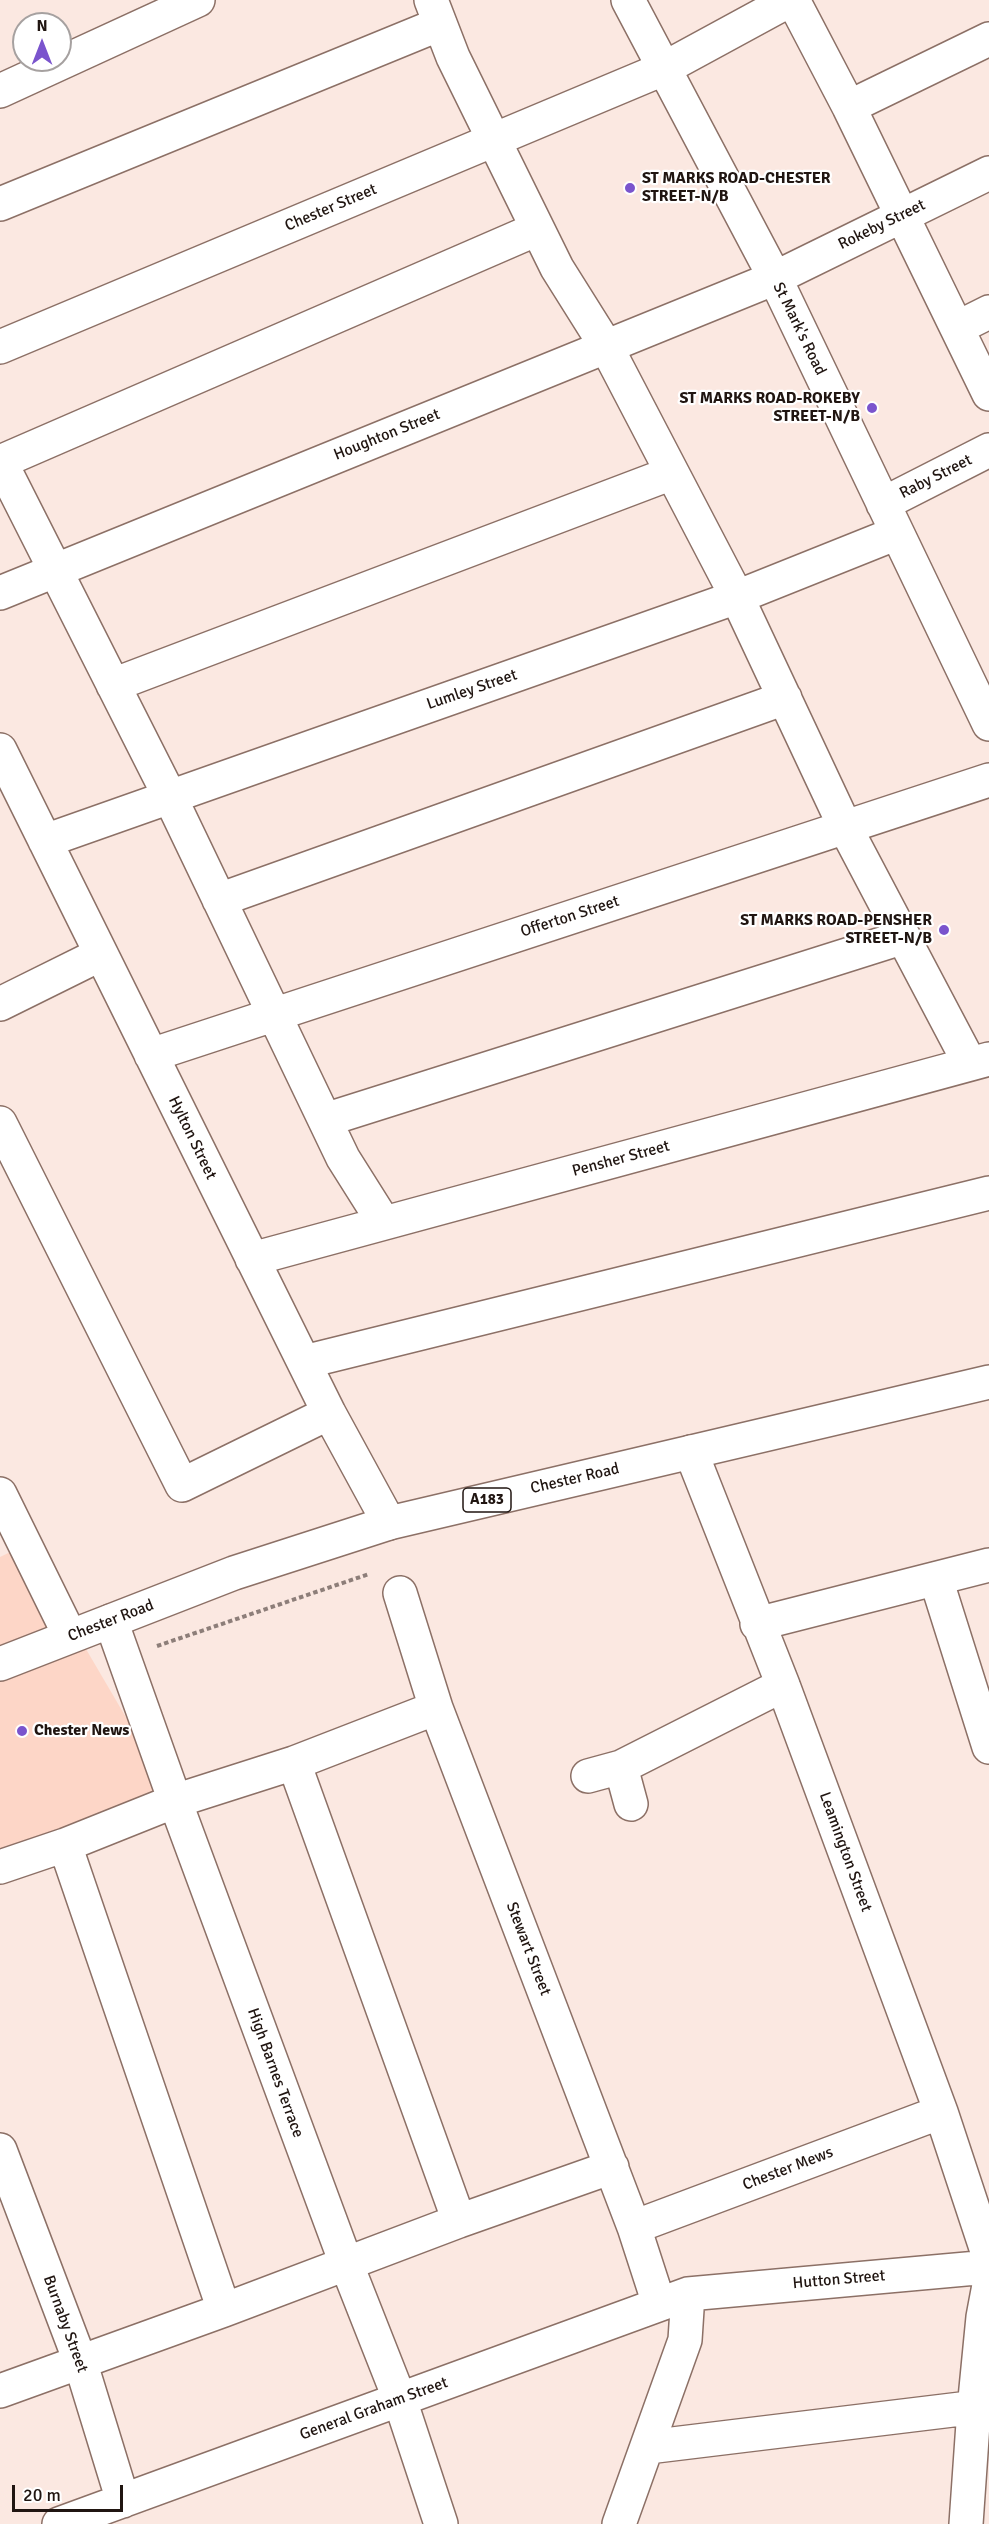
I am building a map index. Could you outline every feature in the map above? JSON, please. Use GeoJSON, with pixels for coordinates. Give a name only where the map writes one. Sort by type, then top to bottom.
{"type":"FeatureCollection","features":[{"type":"Feature","properties":{"kind":"street"},"geometry":{"type":"LineString","coordinates":[[0,91],[198,0]]}},
{"type":"Feature","properties":{"kind":"street","name":"St Mark's Road"},"geometry":{"type":"LineString","coordinates":[[628,0],[775,278],[989,724]]}},
{"type":"Feature","properties":{"kind":"street"},"geometry":{"type":"LineString","coordinates":[[792,0],[849,107],[900,216],[989,394]]}},
{"type":"Feature","properties":{"kind":"street","name":"Chester Street"},"geometry":{"type":"LineString","coordinates":[[0,347],[663,69],[792,0]]}},
{"type":"Feature","properties":{"kind":"street"},"geometry":{"type":"LineString","coordinates":[[0,204],[435,12],[453,57],[537,229],[557,268],[606,346],[737,597],[846,827],[904,938],[980,1061]]}},
{"type":"Feature","properties":{"kind":"street"},"geometry":{"type":"LineString","coordinates":[[849,107],[989,39]]}},
{"type":"Feature","properties":{"kind":"street","name":"Rokeby Street"},"geometry":{"type":"LineString","coordinates":[[775,278],[989,172]]}},
{"type":"Feature","properties":{"kind":"street"},"geometry":{"type":"LineString","coordinates":[[384,1223],[343,1158],[170,797],[0,462],[537,229]]}},
{"type":"Feature","properties":{"kind":"street","name":"Houghton Street"},"geometry":{"type":"LineString","coordinates":[[0,593],[775,278]]}},
{"type":"Feature","properties":{"kind":"street"},"geometry":{"type":"LineString","coordinates":[[957,328],[989,312]]}},
{"type":"Feature","properties":{"kind":"street","name":"Raby Street"},"geometry":{"type":"LineString","coordinates":[[890,519],[989,450]]}},
{"type":"Feature","properties":{"kind":"street"},"geometry":{"type":"LineString","coordinates":[[113,685],[672,473]]}},
{"type":"Feature","properties":{"kind":"street","name":"Lumley Street"},"geometry":{"type":"LineString","coordinates":[[45,841],[737,597],[890,519]]}},
{"type":"Feature","properties":{"kind":"street"},"geometry":{"type":"LineString","coordinates":[[219,900],[785,698]]}},
{"type":"Feature","properties":{"kind":"street","name":"Hylton Street"},"geometry":{"type":"LineString","coordinates":[[0,750],[329,1413],[388,1523]]}},
{"type":"Feature","properties":{"kind":"street","name":"Offerton Street"},"geometry":{"type":"LineString","coordinates":[[152,1055],[989,780]]}},
{"type":"Feature","properties":{"kind":"street"},"geometry":{"type":"LineString","coordinates":[[325,1120],[904,938]]}},
{"type":"Feature","properties":{"kind":"street"},"geometry":{"type":"LineString","coordinates":[[0,1004],[101,954]]}},
{"type":"Feature","properties":{"kind":"street","name":"Pensher Street"},"geometry":{"type":"LineString","coordinates":[[252,1259],[980,1061]]}},
{"type":"Feature","properties":{"kind":"street"},"geometry":{"type":"LineString","coordinates":[[0,1123],[182,1485],[329,1413]]}},
{"type":"Feature","properties":{"kind":"street"},"geometry":{"type":"LineString","coordinates":[[304,1362],[989,1193]]}},
{"type":"Feature","properties":{"kind":"street","name":"Chester Road"},"geometry":{"type":"LineString","coordinates":[[0,1664],[234,1573],[388,1523],[989,1382]]}},
{"type":"Feature","properties":{"kind":"street","name":"Leamington Street"},"geometry":{"type":"LineString","coordinates":[[691,1452],[783,1685],[941,2112],[989,2257]]}},
{"type":"Feature","properties":{"kind":"street"},"geometry":{"type":"LineString","coordinates":[[0,1494],[70,1636]]}},
{"type":"Feature","properties":{"kind":"street"},"geometry":{"type":"LineString","coordinates":[[757,1624],[989,1565]]}},
{"type":"Feature","properties":{"kind":"street"},"geometry":{"type":"LineString","coordinates":[[936,1579],[989,1747]]}},
{"type":"Feature","properties":{"kind":"street","name":"Stewart Street"},"geometry":{"type":"LineString","coordinates":[[400,1593],[436,1708],[634,2227],[674,2299]]}},
{"type":"Feature","properties":{"kind":"street","name":"High Barnes Terrace"},"geometry":{"type":"LineString","coordinates":[[111,1622],[346,2263],[400,2400],[436,2522]]}},
{"type":"Feature","properties":{"kind":"street"},"geometry":{"type":"LineString","coordinates":[[588,1776],[621,1767],[783,1685]]}},
{"type":"Feature","properties":{"kind":"street"},"geometry":{"type":"LineString","coordinates":[[0,1867],[65,1845],[175,1801],[294,1763],[436,1708]]}},
{"type":"Feature","properties":{"kind":"street"},"geometry":{"type":"LineString","coordinates":[[294,1763],[459,2221]]}},
{"type":"Feature","properties":{"kind":"street"},"geometry":{"type":"LineString","coordinates":[[621,1767],[631,1804]]}},
{"type":"Feature","properties":{"kind":"street"},"geometry":{"type":"LineString","coordinates":[[65,1845],[224,2310]]}},
{"type":"Feature","properties":{"kind":"street","name":"Chester Mews"},"geometry":{"type":"LineString","coordinates":[[634,2227],[941,2112]]}},
{"type":"Feature","properties":{"kind":"street","name":"Burnaby Street"},"geometry":{"type":"LineString","coordinates":[[0,2150],[80,2361],[123,2501]]}},
{"type":"Feature","properties":{"kind":"street"},"geometry":{"type":"LineString","coordinates":[[0,2391],[224,2310],[459,2221],[612,2167]]}},
{"type":"Feature","properties":{"kind":"street","name":"Hutton Street"},"geometry":{"type":"LineString","coordinates":[[674,2299],[989,2267]]}},
{"type":"Feature","properties":{"kind":"street"},"geometry":{"type":"LineString","coordinates":[[966,2524],[981,2410],[983,2317],[989,2285]]}},
{"type":"Feature","properties":{"kind":"street"},"geometry":{"type":"LineString","coordinates":[[619,2524],[685,2340],[674,2299]]}},
{"type":"Feature","properties":{"kind":"street","name":"General Graham Street"},"geometry":{"type":"LineString","coordinates":[[59,2524],[674,2299]]}},
{"type":"Feature","properties":{"kind":"street"},"geometry":{"type":"LineString","coordinates":[[648,2447],[981,2410]]}},
{"type":"Feature","properties":{"kind":"path"},"geometry":{"type":"LineString","coordinates":[[125,1657],[393,1565],[400,1593]]}},
{"type":"Feature","properties":{"kind":"shaded area"},"geometry":{"type":"Polygon","coordinates":[[[25,1545],[175,1801],[0,1867],[0,1557],[25,1545]]]}},
{"type":"Feature","properties":{"kind":"place","name":"ST MARKS ROAD-CHESTER STREET-N/B"},"geometry":{"type":"Point","coordinates":[630,188]}},
{"type":"Feature","properties":{"kind":"place","name":"ST MARKS ROAD-ROKEBY STREET-N/B"},"geometry":{"type":"Point","coordinates":[872,408]}},
{"type":"Feature","properties":{"kind":"place","name":"ST MARKS ROAD-PENSHER STREET-N/B"},"geometry":{"type":"Point","coordinates":[944,930]}},
{"type":"Feature","properties":{"kind":"place","name":"Chester News"},"geometry":{"type":"Point","coordinates":[22,1731]}}]}
